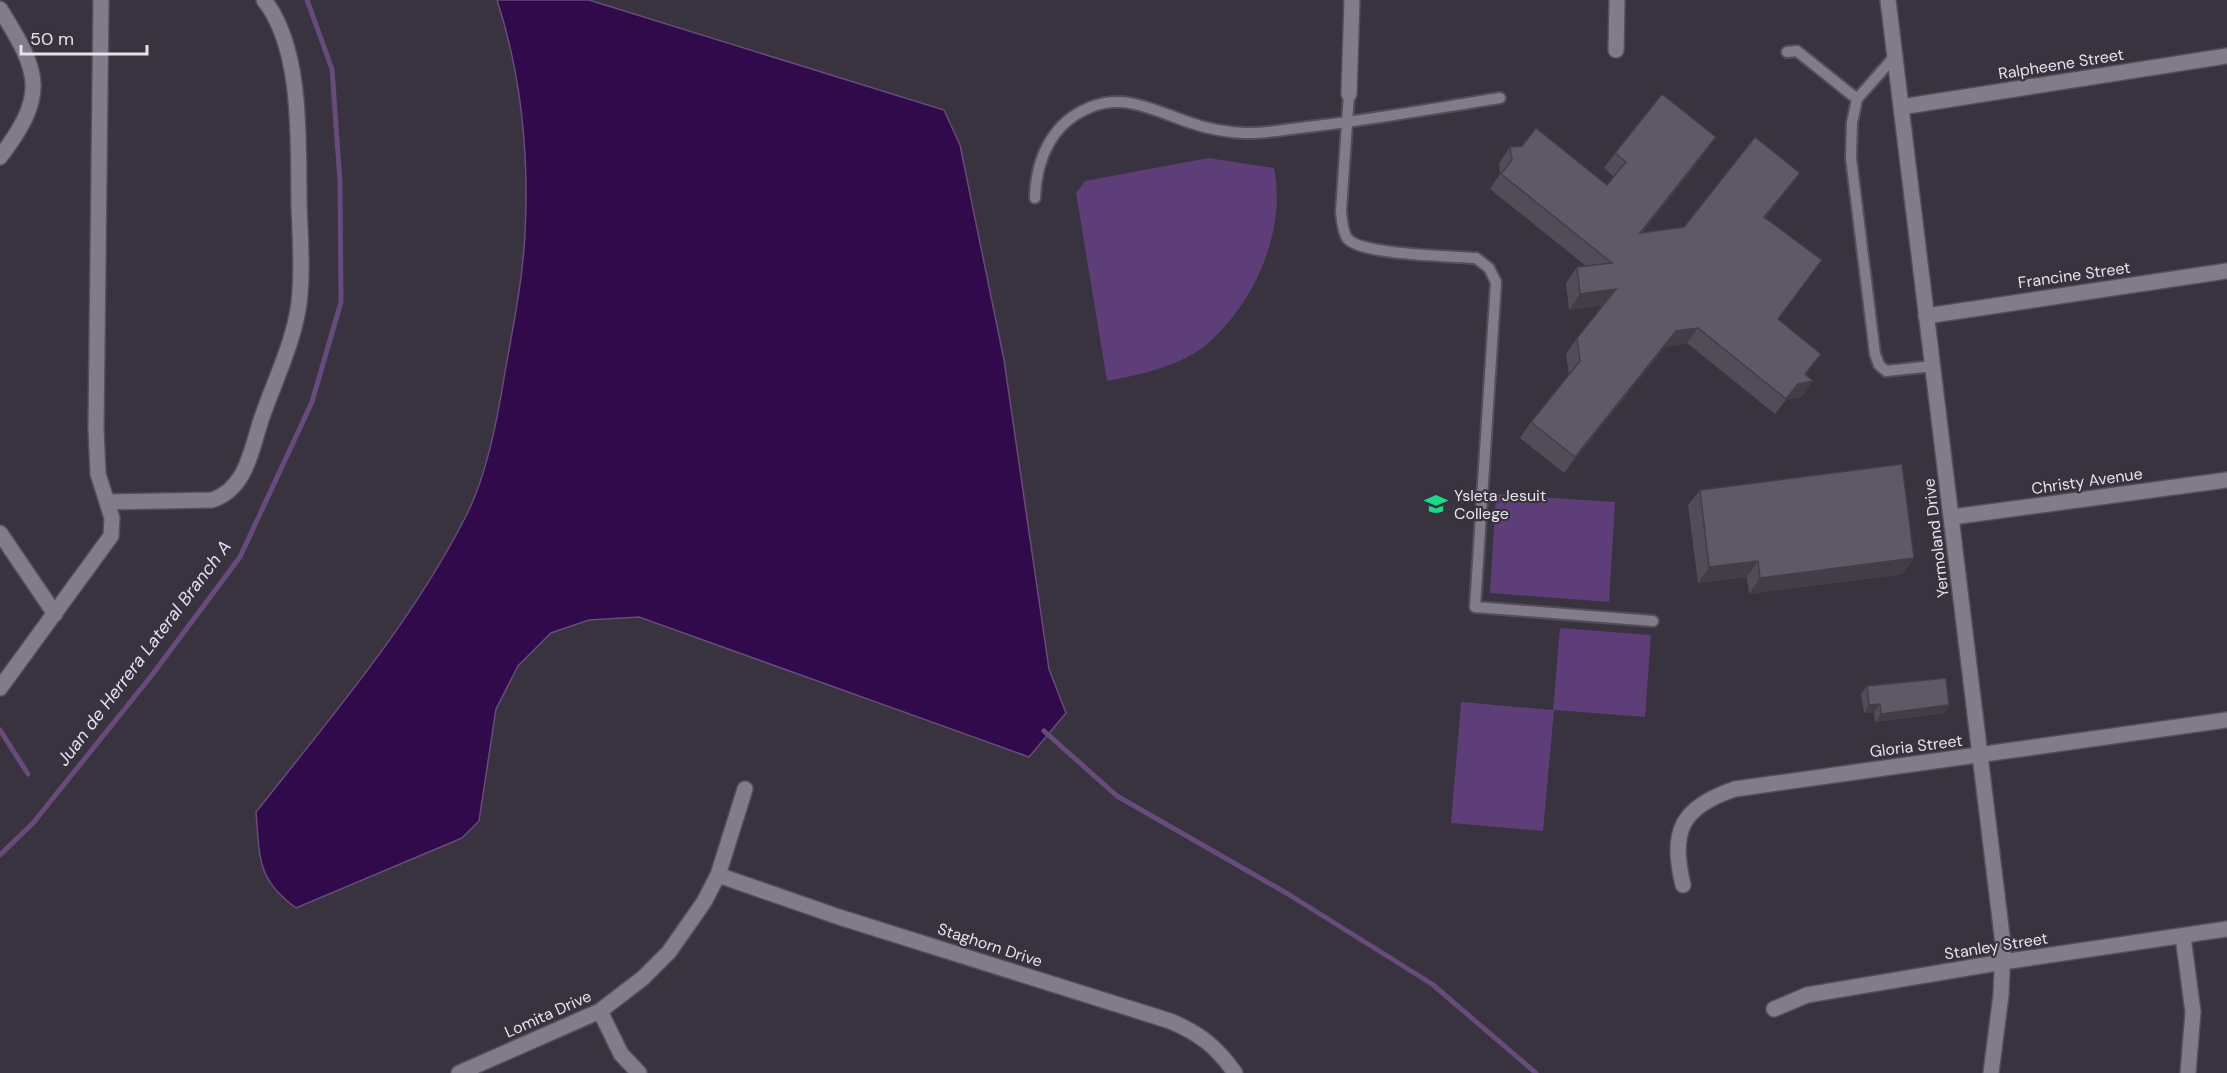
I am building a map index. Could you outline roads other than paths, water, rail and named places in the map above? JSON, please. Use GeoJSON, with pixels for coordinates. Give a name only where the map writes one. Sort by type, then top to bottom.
{"type":"FeatureCollection","features":[{"type":"Feature","properties":{"kind":"street"},"geometry":{"type":"LineString","coordinates":[[0,688],[111,536],[112,518],[98,474],[96,429],[102,0]]}},
{"type":"Feature","properties":{"kind":"street"},"geometry":{"type":"LineString","coordinates":[[107,502],[212,500],[227,495],[243,473],[292,331],[299,304],[300,261],[297,103],[277,16],[264,0]]}},
{"type":"Feature","properties":{"kind":"street"},"geometry":{"type":"LineString","coordinates":[[1349,94],[1352,0]]}},
{"type":"Feature","properties":{"kind":"street"},"geometry":{"type":"LineString","coordinates":[[1616,50],[1617,0]]}},
{"type":"Feature","properties":{"kind":"street","name":"Yermoland Drive"},"geometry":{"type":"LineString","coordinates":[[1888,0],[1952,517],[2003,962],[1991,1073]]}},
{"type":"Feature","properties":{"kind":"street"},"geometry":{"type":"LineString","coordinates":[[0,9],[24,47],[32,69],[33,93],[27,120],[0,157]]}},
{"type":"Feature","properties":{"kind":"street","name":"Ralpheene Street"},"geometry":{"type":"LineString","coordinates":[[1901,107],[2227,56]]}},
{"type":"Feature","properties":{"kind":"street","name":"Francine Street"},"geometry":{"type":"LineString","coordinates":[[1926,316],[2227,271]]}},
{"type":"Feature","properties":{"kind":"street","name":"Christy Avenue"},"geometry":{"type":"LineString","coordinates":[[1952,517],[2227,480]]}},
{"type":"Feature","properties":{"kind":"street"},"geometry":{"type":"LineString","coordinates":[[0,533],[55,614]]}},
{"type":"Feature","properties":{"kind":"street","name":"Gloria Street"},"geometry":{"type":"LineString","coordinates":[[1683,885],[1678,861],[1678,835],[1692,813],[1718,795],[1762,783],[1980,757],[2227,720]]}},
{"type":"Feature","properties":{"kind":"street","name":"Lomita Drive"},"geometry":{"type":"LineString","coordinates":[[459,1073],[600,1011],[643,978],[669,952],[704,902],[718,875],[745,789]]}},
{"type":"Feature","properties":{"kind":"street","name":"Staghorn Drive"},"geometry":{"type":"LineString","coordinates":[[718,875],[839,917],[1170,1021],[1195,1032],[1210,1042],[1235,1073]]}},
{"type":"Feature","properties":{"kind":"street","name":"Stanley Street"},"geometry":{"type":"LineString","coordinates":[[1774,1009],[1807,995],[2003,962],[2227,929]]}},
{"type":"Feature","properties":{"kind":"street"},"geometry":{"type":"LineString","coordinates":[[2183,937],[2193,1012],[2188,1073]]}},
{"type":"Feature","properties":{"kind":"street"},"geometry":{"type":"LineString","coordinates":[[600,1011],[621,1053],[639,1073]]}},
{"type":"Feature","properties":{"kind":"lane"},"geometry":{"type":"LineString","coordinates":[[1787,51],[1797,51],[1857,99]]}},
{"type":"Feature","properties":{"kind":"lane"},"geometry":{"type":"LineString","coordinates":[[1895,56],[1857,99],[1852,123],[1851,158],[1875,354],[1879,365],[1886,371],[1933,366]]}},
{"type":"Feature","properties":{"kind":"lane"},"geometry":{"type":"LineString","coordinates":[[1349,94],[1341,211],[1343,229],[1348,239],[1368,250],[1476,258],[1490,268],[1496,282],[1475,607],[1653,621]]}},
{"type":"Feature","properties":{"kind":"lane"},"geometry":{"type":"LineString","coordinates":[[1035,198],[1040,161],[1060,127],[1081,112],[1107,103],[1142,105],[1193,124],[1235,132],[1346,123],[1500,98]]}},
{"type":"Feature","properties":{"kind":"waterway","name":"Juan de Herrera Lateral Branch A"},"geometry":{"type":"LineString","coordinates":[[0,855],[33,823],[152,675],[240,557],[312,402],[341,302],[340,182],[332,69],[307,0]]}},
{"type":"Feature","properties":{"kind":"waterway"},"geometry":{"type":"LineString","coordinates":[[0,730],[28,774]]}},
{"type":"Feature","properties":{"kind":"waterway"},"geometry":{"type":"LineString","coordinates":[[1044,731],[1117,796],[1288,894],[1432,984],[1536,1073]]}},
{"type":"Feature","properties":{"kind":"place","name":"Ysleta Jesuit College"},"geometry":{"type":"Point","coordinates":[1436,504]}}]}
